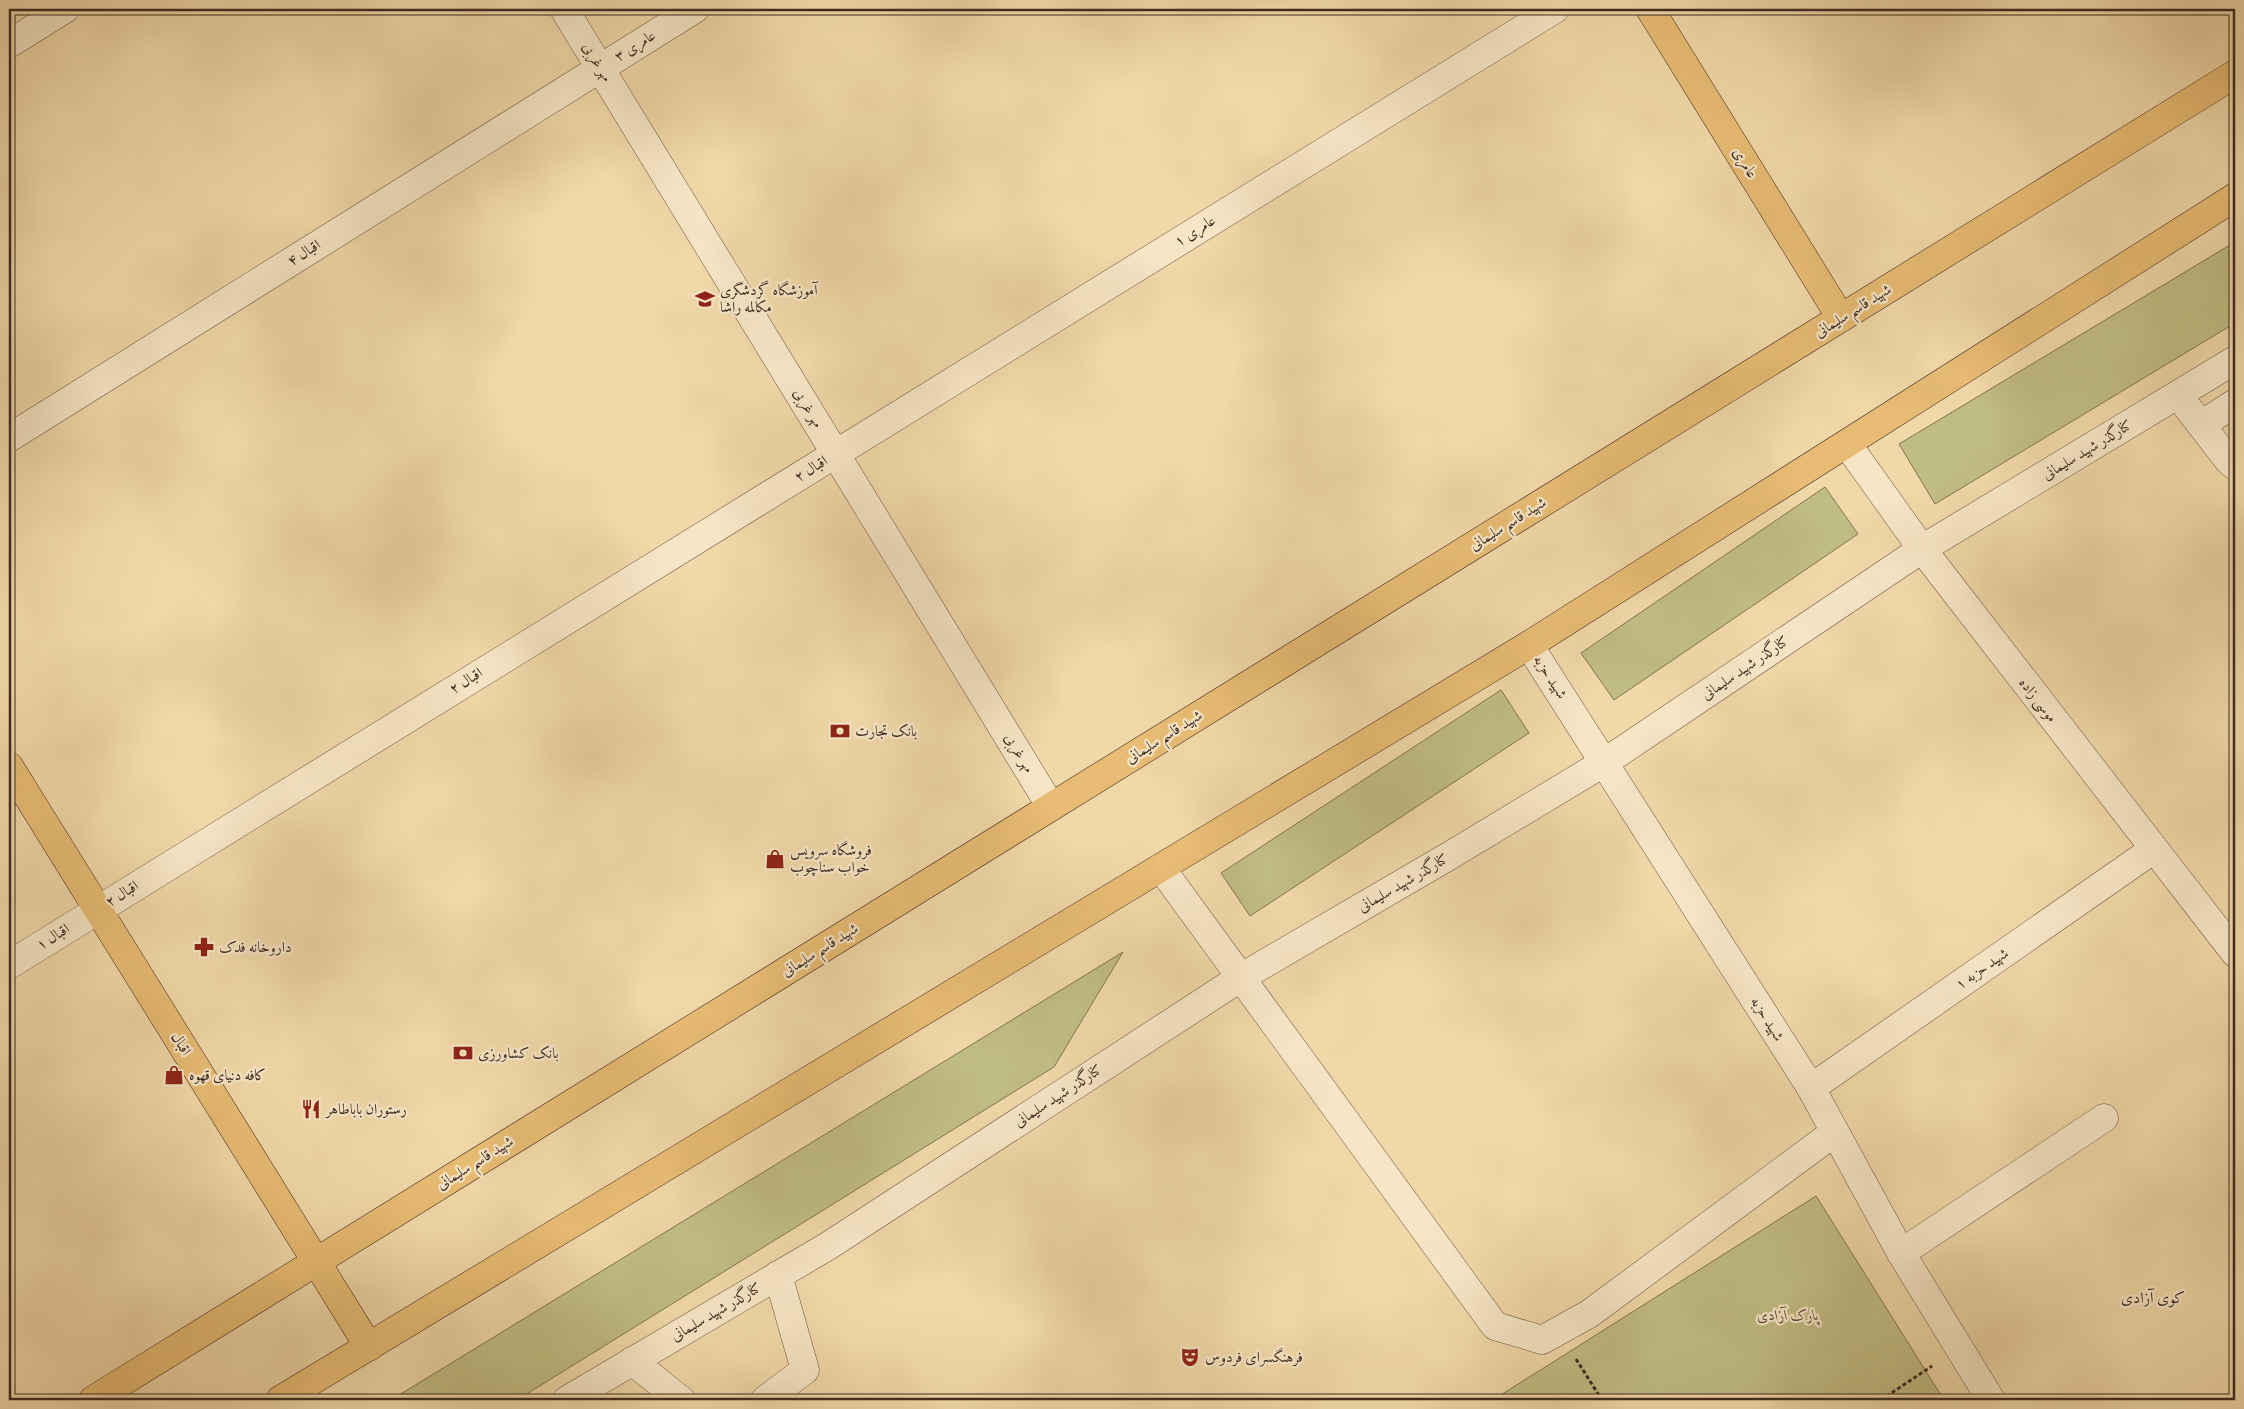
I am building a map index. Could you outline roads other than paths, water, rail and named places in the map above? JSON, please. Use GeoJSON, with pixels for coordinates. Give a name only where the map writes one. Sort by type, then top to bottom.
{"type":"FeatureCollection","features":[{"type":"Feature","properties":{"kind":"main road","name":"عامری"},"geometry":{"type":"LineString","coordinates":[[1650,9],[1841,318]]}},
{"type":"Feature","properties":{"kind":"main road","name":"شهید قاسم سلیمانی"},"geometry":{"type":"LineString","coordinates":[[93,1400],[2235,74]]}},
{"type":"Feature","properties":{"kind":"main road"},"geometry":{"type":"LineString","coordinates":[[280,1400],[1529,645],[2235,197]]}},
{"type":"Feature","properties":{"kind":"main road","name":"اقبال"},"geometry":{"type":"LineString","coordinates":[[9,766],[369,1347]]}},
{"type":"Feature","properties":{"kind":"street"},"geometry":{"type":"LineString","coordinates":[[9,44],[65,9]]}},
{"type":"Feature","properties":{"kind":"street","name":"مهر غربی"},"geometry":{"type":"LineString","coordinates":[[564,9],[1051,807]]}},
{"type":"Feature","properties":{"kind":"street","name":"عامری ۳"},"geometry":{"type":"LineString","coordinates":[[600,68],[695,9]]}},
{"type":"Feature","properties":{"kind":"street","name":"عامری ۱"},"geometry":{"type":"LineString","coordinates":[[835,454],[1555,9]]}},
{"type":"Feature","properties":{"kind":"street","name":"اقبال ۴"},"geometry":{"type":"LineString","coordinates":[[9,438],[600,68]]}},
{"type":"Feature","properties":{"kind":"street","name":"کنارگذر شهید سلیمانی"},"geometry":{"type":"LineString","coordinates":[[566,1400],[828,1246],[1240,978],[1605,762],[1922,549],[2235,360]]}},
{"type":"Feature","properties":{"kind":"street"},"geometry":{"type":"LineString","coordinates":[[2178,395],[2235,466]]}},
{"type":"Feature","properties":{"kind":"street"},"geometry":{"type":"LineString","coordinates":[[2201,425],[2235,403]]}},
{"type":"Feature","properties":{"kind":"street","name":"موسی زاده"},"geometry":{"type":"LineString","coordinates":[[1847,444],[1922,549],[2154,849],[2234,948]]}},
{"type":"Feature","properties":{"kind":"street","name":"اقبال ۲"},"geometry":{"type":"LineString","coordinates":[[98,909],[835,454]]}},
{"type":"Feature","properties":{"kind":"street","name":"شهید حزبه"},"geometry":{"type":"LineString","coordinates":[[1529,645],[1811,1088],[1901,1253],[1991,1400]]}},
{"type":"Feature","properties":{"kind":"street","name":"شهید حزبه ۱"},"geometry":{"type":"LineString","coordinates":[[1811,1088],[2154,849]]}},
{"type":"Feature","properties":{"kind":"street"},"geometry":{"type":"LineString","coordinates":[[1160,868],[1496,1326],[1542,1340],[1589,1314],[1835,1132]]}},
{"type":"Feature","properties":{"kind":"street","name":"اقبال ۱"},"geometry":{"type":"LineString","coordinates":[[9,965],[98,909]]}},
{"type":"Feature","properties":{"kind":"street"},"geometry":{"type":"LineString","coordinates":[[1901,1253],[2104,1118]]}},
{"type":"Feature","properties":{"kind":"street"},"geometry":{"type":"LineString","coordinates":[[765,1400],[805,1370],[778,1276]]}},
{"type":"Feature","properties":{"kind":"street"},"geometry":{"type":"LineString","coordinates":[[632,1361],[681,1400]]}},
{"type":"Feature","properties":{"kind":"place","name":"آموزشگاه گردشگری مکالمه راشا"},"geometry":{"type":"Point","coordinates":[705,299]}},
{"type":"Feature","properties":{"kind":"place","name":"بانک تجارت"},"geometry":{"type":"Point","coordinates":[840,731]}},
{"type":"Feature","properties":{"kind":"place","name":"فروشگاه سرویس خواب سناچوب"},"geometry":{"type":"Point","coordinates":[775,859]}},
{"type":"Feature","properties":{"kind":"place","name":"داروخانه فدک"},"geometry":{"type":"Point","coordinates":[204,947]}},
{"type":"Feature","properties":{"kind":"place","name":"بانک کشاورزی"},"geometry":{"type":"Point","coordinates":[463,1053]}},
{"type":"Feature","properties":{"kind":"place","name":"کافه دنیای قهوه"},"geometry":{"type":"Point","coordinates":[174,1075]}},
{"type":"Feature","properties":{"kind":"place","name":"رستوران باباطاهر"},"geometry":{"type":"Point","coordinates":[311,1109]}},
{"type":"Feature","properties":{"kind":"place","name":"فرهنگسرای فردوس"},"geometry":{"type":"Point","coordinates":[1190,1357]}},
{"type":"Feature","properties":{"kind":"district","name":"کوی آزادی"},"geometry":{"type":"Point","coordinates":[2153,1298]}},
{"type":"Feature","properties":{"kind":"park label","name":"پارک آزادی"},"geometry":{"type":"Point","coordinates":[1788,1315]}}]}
